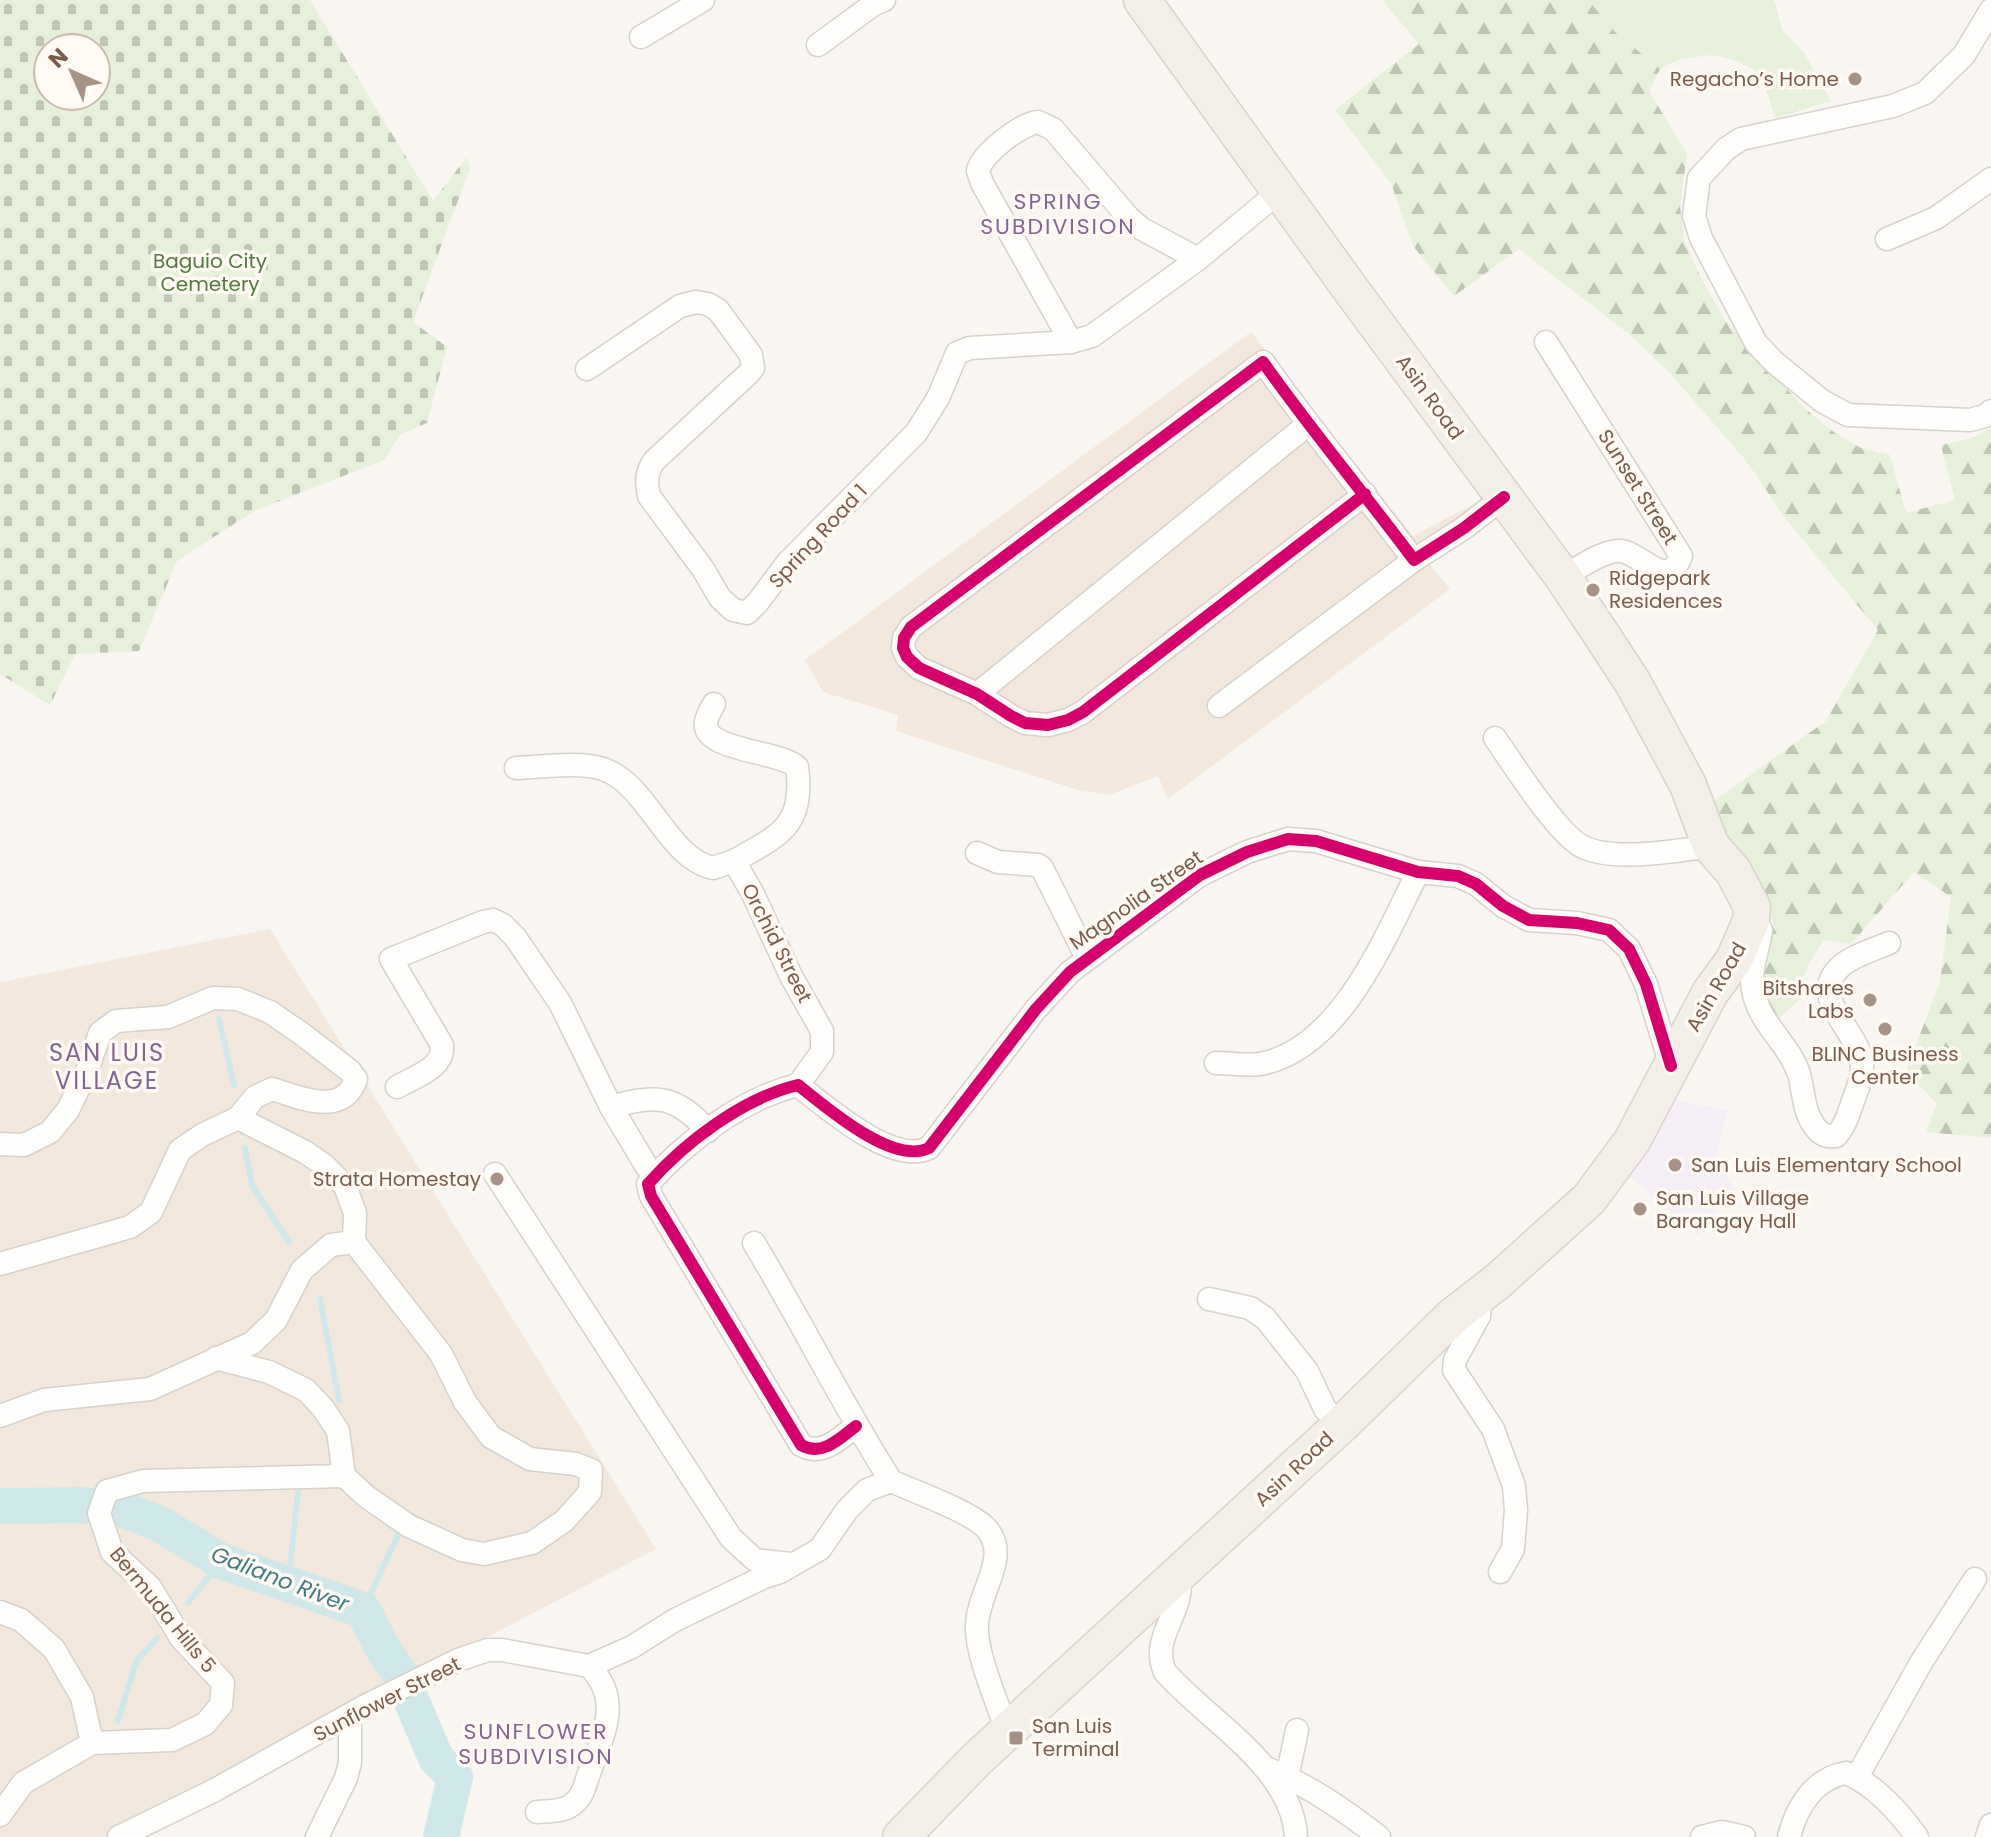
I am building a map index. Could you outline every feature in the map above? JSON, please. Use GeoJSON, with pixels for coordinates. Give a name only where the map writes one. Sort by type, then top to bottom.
{"type":"FeatureCollection","features":[{"type":"Feature","properties":{"kind":"main road","name":"Asin Road"},"geometry":{"type":"LineString","coordinates":[[901,1837],[1007,1731],[1341,1425],[1453,1316],[1589,1199],[1632,1141],[1710,993],[1734,960],[1746,938],[1752,907],[1733,871],[1711,846],[1688,785],[1633,683],[1563,577],[1142,0]]}},
{"type":"Feature","properties":{"kind":"street"},"geometry":{"type":"LineString","coordinates":[[641,37],[703,0]]}},
{"type":"Feature","properties":{"kind":"street"},"geometry":{"type":"LineString","coordinates":[[818,45],[884,0]]}},
{"type":"Feature","properties":{"kind":"street"},"geometry":{"type":"LineString","coordinates":[[1991,10],[1964,55],[1925,93],[1893,106],[1741,139],[1726,149],[1699,178],[1694,216],[1701,238],[1756,343],[1822,401],[1848,415],[1970,420],[1991,411]]}},
{"type":"Feature","properties":{"kind":"street"},"geometry":{"type":"LineString","coordinates":[[1071,342],[978,171],[982,160],[1022,126],[1038,122],[1053,129],[1128,217],[1142,229],[1198,259]]}},
{"type":"Feature","properties":{"kind":"street"},"geometry":{"type":"LineString","coordinates":[[1887,239],[1936,218],[1991,179]]}},
{"type":"Feature","properties":{"kind":"street","name":"Spring Road 1"},"geometry":{"type":"LineString","coordinates":[[587,369],[680,306],[696,302],[718,310],[751,355],[753,368],[748,374],[654,461],[647,472],[649,496],[703,569],[720,598],[733,610],[747,613],[788,562],[916,433],[938,398],[957,353],[970,348],[1071,342],[1092,336],[1198,259],[1280,191]]}},
{"type":"Feature","properties":{"kind":"street","name":"Sunset Street"},"geometry":{"type":"LineString","coordinates":[[1546,342],[1681,556],[1670,571],[1660,571],[1627,552],[1617,550],[1563,577]]}},
{"type":"Feature","properties":{"kind":"street"},"geometry":{"type":"LineString","coordinates":[[1365,494],[1083,712],[1068,720],[1048,725],[1025,723],[977,694],[919,668],[907,657],[903,648],[904,638],[911,627],[1263,362],[1307,425],[1365,494],[1414,560]]}},
{"type":"Feature","properties":{"kind":"street"},"geometry":{"type":"LineString","coordinates":[[977,694],[1307,425]]}},
{"type":"Feature","properties":{"kind":"street"},"geometry":{"type":"LineString","coordinates":[[1219,706],[1414,560],[1464,528],[1504,497]]}},
{"type":"Feature","properties":{"kind":"street"},"geometry":{"type":"LineString","coordinates":[[714,704],[706,722],[707,730],[718,741],[778,757],[797,767],[797,803],[789,825],[772,839],[734,861]]}},
{"type":"Feature","properties":{"kind":"street"},"geometry":{"type":"LineString","coordinates":[[1495,738],[1556,825],[1584,848],[1659,854],[1711,846]]}},
{"type":"Feature","properties":{"kind":"street","name":"Orchid Street"},"geometry":{"type":"LineString","coordinates":[[516,768],[595,767],[608,771],[633,792],[694,861],[713,868],[734,861],[822,1031],[822,1052],[798,1085]]}},
{"type":"Feature","properties":{"kind":"street","name":"Magnolia Street"},"geometry":{"type":"LineString","coordinates":[[798,1085],[876,1140],[898,1150],[921,1152],[935,1141],[1036,1009],[1070,972],[1200,875],[1271,843],[1288,839],[1316,841],[1418,872],[1438,872],[1468,879],[1529,920],[1590,925],[1609,930],[1622,940],[1646,984],[1671,1066]]}},
{"type":"Feature","properties":{"kind":"street"},"geometry":{"type":"LineString","coordinates":[[977,853],[998,862],[1038,865],[1042,868],[1087,958]]}},
{"type":"Feature","properties":{"kind":"street"},"geometry":{"type":"LineString","coordinates":[[1216,1063],[1252,1065],[1268,1062],[1295,1051],[1316,1036],[1368,971],[1418,872]]}},
{"type":"Feature","properties":{"kind":"street"},"geometry":{"type":"LineString","coordinates":[[1752,907],[1761,925],[1754,958],[1754,997],[1798,1072],[1807,1115],[1819,1133],[1827,1137],[1836,1136],[1848,1118],[1859,1086],[1862,1063],[1853,1039],[1831,1004],[1830,982],[1837,969],[1845,963],[1889,943]]}},
{"type":"Feature","properties":{"kind":"street"},"geometry":{"type":"LineString","coordinates":[[397,1087],[438,1063],[443,1054],[442,1045],[391,959],[483,922],[493,920],[503,925],[515,937],[560,1003],[648,1176],[651,1196],[658,1209],[801,1445],[818,1450],[856,1426]]}},
{"type":"Feature","properties":{"kind":"street"},"geometry":{"type":"LineString","coordinates":[[0,1144],[24,1145],[50,1132],[68,1110],[87,1071],[100,1033],[116,1021],[168,1017],[213,998],[238,999],[270,1012],[350,1071],[356,1079],[352,1092],[344,1099],[330,1102],[301,1098],[272,1089],[255,1097],[238,1118],[202,1135],[180,1150],[151,1212],[130,1227],[0,1264]]}},
{"type":"Feature","properties":{"kind":"street"},"geometry":{"type":"LineString","coordinates":[[648,1176],[740,1108],[778,1090],[798,1085]]}},
{"type":"Feature","properties":{"kind":"street"},"geometry":{"type":"LineString","coordinates":[[611,1107],[654,1099],[676,1102],[708,1131]]}},
{"type":"Feature","properties":{"kind":"street"},"geometry":{"type":"LineString","coordinates":[[216,1358],[269,1372],[306,1390],[338,1431],[344,1476],[367,1497],[409,1526],[462,1550],[484,1554],[532,1543],[564,1521],[590,1492],[591,1470],[576,1464],[530,1459],[491,1437],[465,1402],[441,1354],[354,1242],[355,1213],[345,1186],[324,1165],[305,1152],[238,1118]]}},
{"type":"Feature","properties":{"kind":"street"},"geometry":{"type":"LineString","coordinates":[[495,1174],[731,1538],[755,1560],[796,1564]]}},
{"type":"Feature","properties":{"kind":"street"},"geometry":{"type":"LineString","coordinates":[[0,1416],[44,1400],[150,1389],[252,1343],[276,1320],[302,1270],[331,1245],[354,1242]]}},
{"type":"Feature","properties":{"kind":"street"},"geometry":{"type":"LineString","coordinates":[[754,1243],[825,1364],[856,1426],[891,1481],[979,1523],[993,1539],[995,1562],[981,1599],[976,1627],[983,1660],[1007,1731]]}},
{"type":"Feature","properties":{"kind":"street"},"geometry":{"type":"LineString","coordinates":[[1481,1294],[1479,1316],[1455,1360],[1454,1370],[1493,1429],[1514,1486],[1513,1549],[1500,1572]]}},
{"type":"Feature","properties":{"kind":"street"},"geometry":{"type":"LineString","coordinates":[[1209,1299],[1250,1308],[1265,1318],[1307,1371],[1325,1409],[1341,1425]]}},
{"type":"Feature","properties":{"kind":"street","name":"Bermuda Hills 5"},"geometry":{"type":"LineString","coordinates":[[92,1743],[172,1740],[205,1724],[221,1705],[223,1683],[181,1638],[150,1587],[112,1552],[99,1513],[107,1491],[143,1481],[344,1476]]}},
{"type":"Feature","properties":{"kind":"street"},"geometry":{"type":"LineString","coordinates":[[537,1812],[570,1807],[583,1792],[605,1728],[608,1707],[600,1676],[589,1666],[632,1647],[715,1600],[796,1564],[820,1549],[847,1510],[867,1490],[891,1481]]}},
{"type":"Feature","properties":{"kind":"street"},"geometry":{"type":"LineString","coordinates":[[1179,1575],[1182,1590],[1179,1605],[1162,1640],[1159,1654],[1165,1672],[1276,1772],[1335,1803],[1379,1837]]}},
{"type":"Feature","properties":{"kind":"street"},"geometry":{"type":"LineString","coordinates":[[1857,1777],[1922,1661],[1975,1579]]}},
{"type":"Feature","properties":{"kind":"street"},"geometry":{"type":"LineString","coordinates":[[0,1612],[21,1620],[54,1649],[82,1697],[92,1743],[23,1783],[0,1815]]}},
{"type":"Feature","properties":{"kind":"street","name":"Sunflower Street"},"geometry":{"type":"LineString","coordinates":[[119,1837],[215,1790],[358,1710],[458,1660],[488,1650],[502,1650],[589,1666]]}},
{"type":"Feature","properties":{"kind":"street"},"geometry":{"type":"LineString","coordinates":[[317,1837],[346,1778],[358,1710]]}},
{"type":"Feature","properties":{"kind":"street"},"geometry":{"type":"LineString","coordinates":[[1296,1837],[1295,1819],[1276,1772],[1297,1730]]}},
{"type":"Feature","properties":{"kind":"street"},"geometry":{"type":"LineString","coordinates":[[1789,1837],[1800,1807],[1823,1780],[1846,1773],[1857,1777],[1906,1821],[1917,1837]]}},
{"type":"Feature","properties":{"kind":"street"},"geometry":{"type":"LineString","coordinates":[[1987,1837],[1991,1825]]}},
{"type":"Feature","properties":{"kind":"street"},"geometry":{"type":"LineString","coordinates":[[1702,1837],[1722,1832],[1744,1837]]}},
{"type":"Feature","properties":{"kind":"shaded area"},"geometry":{"type":"Polygon","coordinates":[[[1251,332],[1413,536],[1483,499],[1427,561],[1450,589],[1168,799],[1158,776],[1109,795],[1078,790],[896,731],[898,715],[823,692],[805,660],[1251,332]]]}},
{"type":"Feature","properties":{"kind":"shaded area"},"geometry":{"type":"Polygon","coordinates":[[[270,929],[656,1549],[105,1837],[0,1837],[0,982],[270,929]]]}},
{"type":"Feature","properties":{"kind":"shaded area","name":"San Luis Elementary School"},"geometry":{"type":"Polygon","coordinates":[[[1668,1098],[1728,1111],[1716,1158],[1734,1188],[1698,1235],[1625,1172],[1668,1098]]]}},
{"type":"Feature","properties":{"kind":"green space","name":"Baguio City Cemetery"},"geometry":{"type":"Polygon","coordinates":[[[0,0],[310,0],[433,201],[467,157],[470,168],[413,322],[447,347],[427,423],[401,434],[384,460],[254,511],[177,561],[139,651],[75,654],[50,705],[0,674],[0,0]]]}},
{"type":"Feature","properties":{"kind":"green space"},"geometry":{"type":"Polygon","coordinates":[[[1382,0],[1774,0],[1782,30],[1804,53],[1831,101],[1775,118],[1763,76],[1745,63],[1716,54],[1676,60],[1660,69],[1649,91],[1687,154],[1680,206],[1684,240],[1725,320],[1803,407],[1835,433],[1861,448],[1890,455],[1906,513],[1955,500],[1941,445],[1969,439],[1991,428],[1991,1138],[1926,1132],[1937,1104],[1906,1071],[1940,982],[1951,897],[1914,872],[1851,944],[1824,940],[1805,973],[1805,995],[1778,1019],[1768,1006],[1761,983],[1772,939],[1771,914],[1761,890],[1723,832],[1711,803],[1826,721],[1878,630],[1784,517],[1749,464],[1668,371],[1629,334],[1519,249],[1454,296],[1413,246],[1391,183],[1335,110],[1419,44],[1382,0]]]}},
{"type":"Feature","properties":{"kind":"green space"},"geometry":{"type":"Polygon","coordinates":[[[1588,0],[1774,0],[1782,30],[1804,53],[1831,101],[1775,118],[1763,76],[1751,68],[1725,58],[1700,56],[1673,62],[1660,69],[1615,32],[1588,0]]]}},
{"type":"Feature","properties":{"kind":"waterway"},"geometry":{"type":"LineString","coordinates":[[219,1019],[234,1085]]}},
{"type":"Feature","properties":{"kind":"waterway"},"geometry":{"type":"LineString","coordinates":[[245,1148],[252,1185],[289,1242]]}},
{"type":"Feature","properties":{"kind":"waterway"},"geometry":{"type":"LineString","coordinates":[[320,1299],[339,1400]]}},
{"type":"Feature","properties":{"kind":"waterway"},"geometry":{"type":"LineString","coordinates":[[288,1585],[298,1493]]}},
{"type":"Feature","properties":{"kind":"waterway","name":"Galiano River"},"geometry":{"type":"LineString","coordinates":[[0,1506],[81,1505],[122,1509],[160,1524],[221,1561],[363,1610],[400,1674],[436,1758],[455,1777],[441,1837]]}},
{"type":"Feature","properties":{"kind":"waterway"},"geometry":{"type":"LineString","coordinates":[[363,1610],[398,1535]]}},
{"type":"Feature","properties":{"kind":"waterway"},"geometry":{"type":"LineString","coordinates":[[188,1603],[221,1561]]}},
{"type":"Feature","properties":{"kind":"waterway"},"geometry":{"type":"LineString","coordinates":[[118,1721],[136,1662],[157,1638]]}},
{"type":"Feature","properties":{"kind":"cycle path"},"geometry":{"type":"LineString","coordinates":[[1365,494],[1083,712],[1068,720],[1048,725],[1025,723],[977,694],[919,668],[907,657],[903,648],[904,638],[911,627],[1263,362],[1319,437],[1338,461],[1357,486],[1376,510],[1414,560],[1464,528],[1504,497]]}},
{"type":"Feature","properties":{"kind":"cycle path"},"geometry":{"type":"LineString","coordinates":[[856,1426],[823,1448],[801,1445],[651,1196],[648,1184],[679,1153],[716,1124],[757,1100],[798,1085],[860,1132],[879,1142],[897,1149],[914,1151],[929,1148],[1036,1009],[1070,972],[1200,875],[1247,852],[1288,839],[1316,841],[1418,872],[1458,876],[1476,884],[1503,906],[1529,920],[1577,923],[1609,930],[1629,949],[1646,984],[1671,1066]]}},
{"type":"Feature","properties":{"kind":"place","name":"Regacho’s Home"},"geometry":{"type":"Point","coordinates":[1855,79]}},
{"type":"Feature","properties":{"kind":"place","name":"Ridgepark Residences"},"geometry":{"type":"Point","coordinates":[1593,590]}},
{"type":"Feature","properties":{"kind":"place","name":"Bitshares Labs"},"geometry":{"type":"Point","coordinates":[1870,1000]}},
{"type":"Feature","properties":{"kind":"place","name":"BLINC Business Center"},"geometry":{"type":"Point","coordinates":[1885,1029]}},
{"type":"Feature","properties":{"kind":"place","name":"San Luis Elementary School"},"geometry":{"type":"Point","coordinates":[1675,1165]}},
{"type":"Feature","properties":{"kind":"place","name":"Strata Homestay"},"geometry":{"type":"Point","coordinates":[497,1179]}},
{"type":"Feature","properties":{"kind":"place","name":"San Luis Village Barangay Hall"},"geometry":{"type":"Point","coordinates":[1640,1209]}},
{"type":"Feature","properties":{"kind":"place","name":"San Luis Terminal"},"geometry":{"type":"Point","coordinates":[1016,1738]}},
{"type":"Feature","properties":{"kind":"district","name":"SPRING SUBDIVISION"},"geometry":{"type":"Point","coordinates":[1058,214]}},
{"type":"Feature","properties":{"kind":"district","name":"SAN LUIS VILLAGE"},"geometry":{"type":"Point","coordinates":[107,1066]}},
{"type":"Feature","properties":{"kind":"district","name":"SUNFLOWER SUBDIVISION"},"geometry":{"type":"Point","coordinates":[536,1744]}}]}
